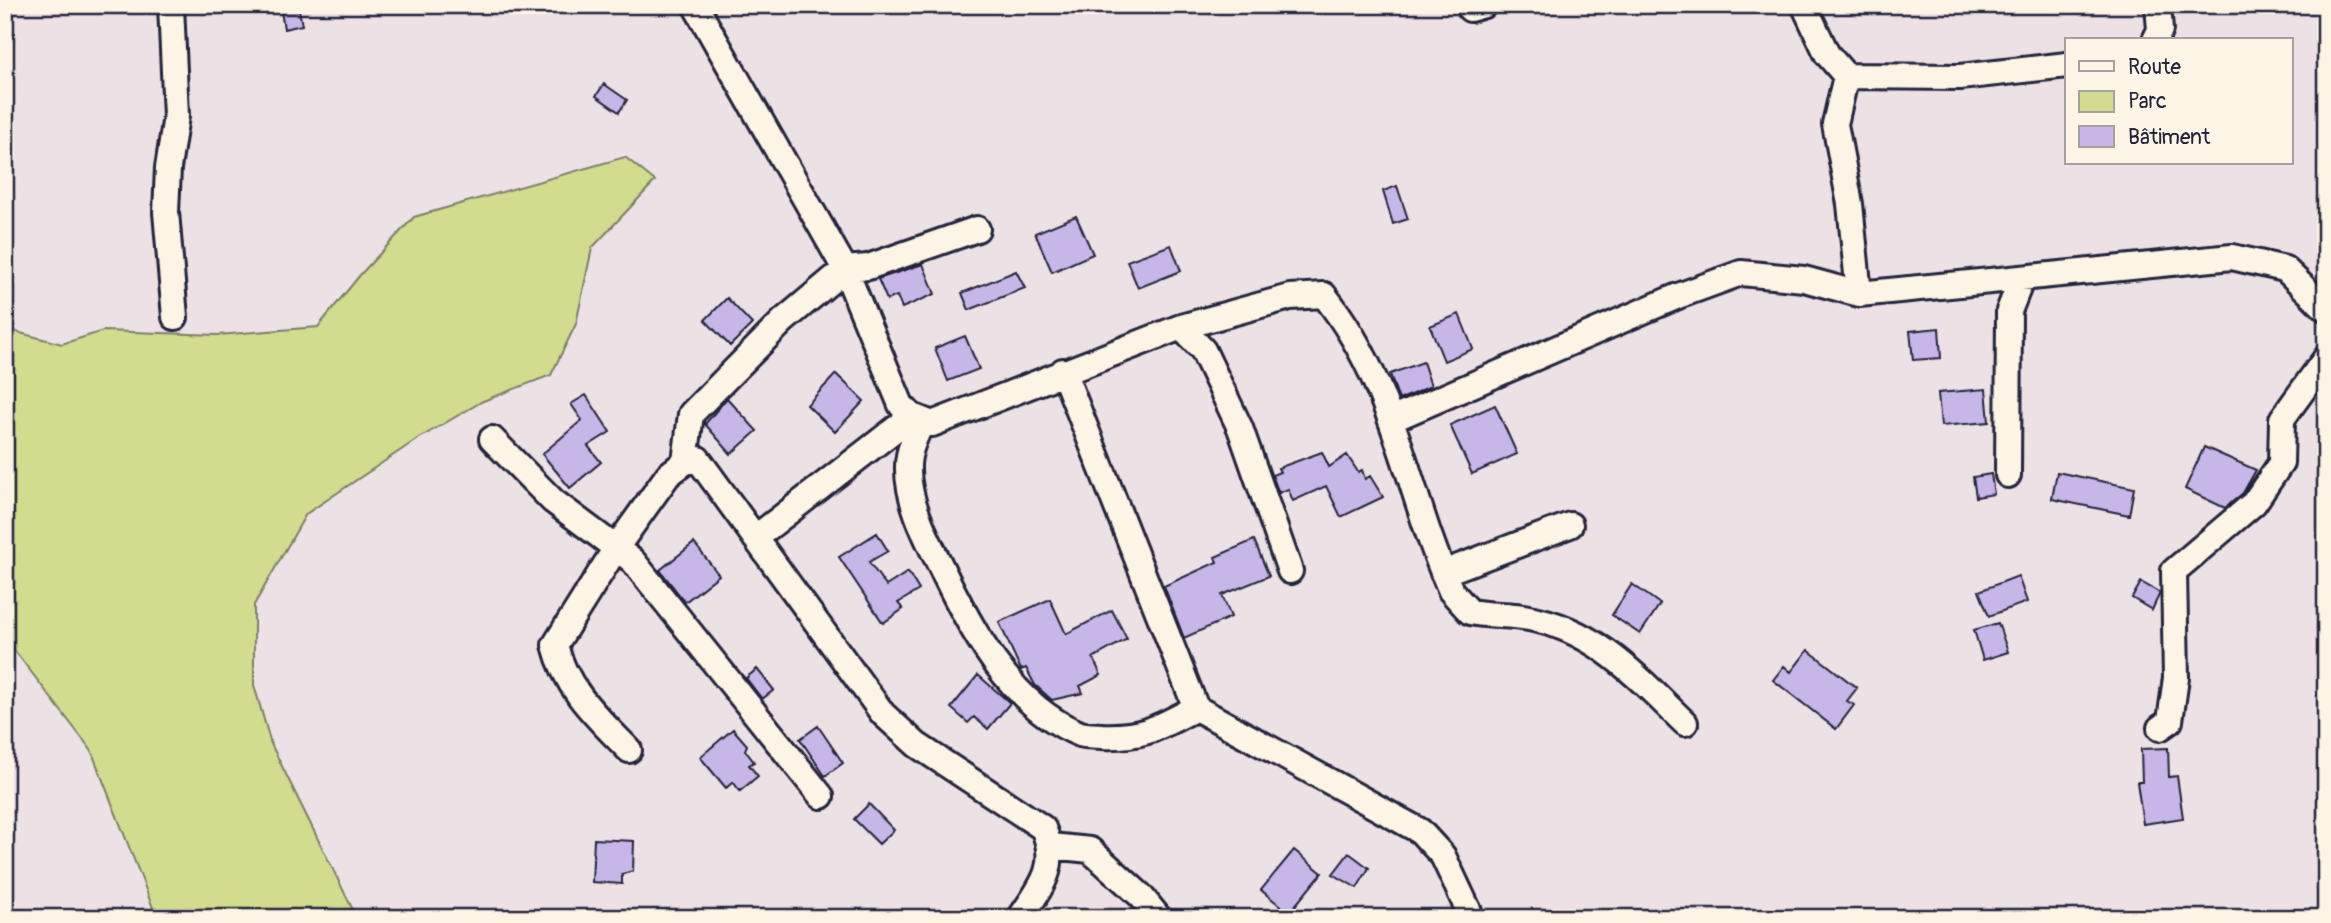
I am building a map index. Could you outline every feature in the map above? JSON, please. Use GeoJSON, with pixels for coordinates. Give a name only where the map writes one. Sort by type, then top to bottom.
{"type":"FeatureCollection","features":[{"type":"Feature","properties":{"kind":"street"},"geometry":{"type":"LineString","coordinates":[[172,5],[176,116],[167,168],[166,212],[175,317]]}},
{"type":"Feature","properties":{"kind":"street"},"geometry":{"type":"LineString","coordinates":[[695,5],[845,269],[901,405],[917,418],[932,424],[1181,327],[1290,297],[1324,295],[1344,320],[1393,419],[1451,591],[1470,612],[1529,618],[1571,631],[1614,654],[1685,723]]}},
{"type":"Feature","properties":{"kind":"street"},"geometry":{"type":"LineString","coordinates":[[1804,5],[1827,54],[1846,76],[1960,77],[2065,65]]}},
{"type":"Feature","properties":{"kind":"street"},"geometry":{"type":"LineString","coordinates":[[2156,38],[2160,30],[2158,5]]}},
{"type":"Feature","properties":{"kind":"street"},"geometry":{"type":"LineString","coordinates":[[1846,76],[1835,124],[1850,204],[1859,294]]}},
{"type":"Feature","properties":{"kind":"street"},"geometry":{"type":"LineString","coordinates":[[685,462],[691,414],[783,321],[845,269],[868,267],[977,229]]}},
{"type":"Feature","properties":{"kind":"street"},"geometry":{"type":"LineString","coordinates":[[1393,419],[1678,296],[1741,273],[1804,279],[1859,294],[2232,257],[2285,269],[2326,309]]}},
{"type":"Feature","properties":{"kind":"street"},"geometry":{"type":"LineString","coordinates":[[2008,475],[2009,311],[2022,278]]}},
{"type":"Feature","properties":{"kind":"street"},"geometry":{"type":"LineString","coordinates":[[1181,327],[1203,350],[1240,428],[1290,571]]}},
{"type":"Feature","properties":{"kind":"street"},"geometry":{"type":"LineString","coordinates":[[2160,728],[2171,721],[2176,678],[2174,571],[2254,503],[2281,463],[2282,419],[2326,358]]}},
{"type":"Feature","properties":{"kind":"street"},"geometry":{"type":"LineString","coordinates":[[1063,371],[1196,708],[1420,831],[1443,856],[1472,918]]}},
{"type":"Feature","properties":{"kind":"street"},"geometry":{"type":"LineString","coordinates":[[755,538],[917,418]]}},
{"type":"Feature","properties":{"kind":"street"},"geometry":{"type":"LineString","coordinates":[[917,418],[908,465],[921,526],[967,621],[1002,670],[1040,712],[1082,735],[1120,737],[1150,733],[1196,708]]}},
{"type":"Feature","properties":{"kind":"street"},"geometry":{"type":"LineString","coordinates":[[492,439],[553,501],[633,561],[821,796]]}},
{"type":"Feature","properties":{"kind":"street"},"geometry":{"type":"LineString","coordinates":[[629,750],[578,697],[560,666],[555,645],[616,548],[668,475],[685,462],[698,459],[883,714],[917,745],[1043,828],[1051,846],[1046,880],[1020,918]]}},
{"type":"Feature","properties":{"kind":"street"},"geometry":{"type":"LineString","coordinates":[[1443,573],[1570,525]]}},
{"type":"Feature","properties":{"kind":"street"},"geometry":{"type":"LineString","coordinates":[[1051,846],[1090,850],[1141,896],[1159,918]]}},
{"type":"Feature","properties":{"kind":"green space"},"geometry":{"type":"Polygon","coordinates":[[[625,157],[655,181],[592,248],[576,324],[551,375],[483,401],[416,440],[306,514],[254,605],[254,685],[271,744],[357,918],[157,918],[91,750],[5,638],[5,329],[62,344],[103,331],[218,335],[318,327],[360,275],[414,217],[625,157]]]}},
{"type":"Feature","properties":{"kind":"building"},"geometry":{"type":"Polygon","coordinates":[[[280,5],[298,5],[302,25],[284,29],[280,5]]]}},
{"type":"Feature","properties":{"kind":"building"},"geometry":{"type":"Polygon","coordinates":[[[604,84],[627,100],[619,112],[596,96],[604,84]]]}},
{"type":"Feature","properties":{"kind":"building"},"geometry":{"type":"Polygon","coordinates":[[[1397,186],[1408,219],[1393,224],[1383,191],[1397,186]]]}},
{"type":"Feature","properties":{"kind":"building"},"geometry":{"type":"Polygon","coordinates":[[[1076,216],[1093,254],[1052,272],[1035,233],[1076,216]]]}},
{"type":"Feature","properties":{"kind":"building"},"geometry":{"type":"Polygon","coordinates":[[[1171,245],[1181,271],[1138,288],[1127,261],[1171,245]]]}},
{"type":"Feature","properties":{"kind":"building"},"geometry":{"type":"Polygon","coordinates":[[[923,264],[935,294],[902,308],[897,296],[887,300],[878,279],[923,264]]]}},
{"type":"Feature","properties":{"kind":"building"},"geometry":{"type":"Polygon","coordinates":[[[1016,271],[1025,288],[969,310],[962,293],[1016,271]]]}},
{"type":"Feature","properties":{"kind":"building"},"geometry":{"type":"Polygon","coordinates":[[[727,298],[752,324],[730,346],[705,320],[727,298]]]}},
{"type":"Feature","properties":{"kind":"building"},"geometry":{"type":"Polygon","coordinates":[[[1459,314],[1473,349],[1444,361],[1430,326],[1459,314]]]}},
{"type":"Feature","properties":{"kind":"building"},"geometry":{"type":"Polygon","coordinates":[[[1939,328],[1941,358],[1913,360],[1910,331],[1939,328]]]}},
{"type":"Feature","properties":{"kind":"building"},"geometry":{"type":"Polygon","coordinates":[[[965,336],[979,369],[948,381],[935,348],[965,336]]]}},
{"type":"Feature","properties":{"kind":"building"},"geometry":{"type":"Polygon","coordinates":[[[1423,362],[1431,386],[1399,400],[1390,374],[1423,362]]]}},
{"type":"Feature","properties":{"kind":"building"},"geometry":{"type":"Polygon","coordinates":[[[836,374],[864,401],[835,432],[807,405],[836,374]]]}},
{"type":"Feature","properties":{"kind":"building"},"geometry":{"type":"Polygon","coordinates":[[[1986,389],[1989,422],[1941,426],[1938,393],[1986,389]]]}},
{"type":"Feature","properties":{"kind":"building"},"geometry":{"type":"Polygon","coordinates":[[[586,395],[610,432],[588,446],[601,462],[570,488],[542,454],[582,420],[571,404],[586,395]]]}},
{"type":"Feature","properties":{"kind":"building"},"geometry":{"type":"Polygon","coordinates":[[[727,398],[757,431],[731,454],[705,424],[727,398]]]}},
{"type":"Feature","properties":{"kind":"building"},"geometry":{"type":"Polygon","coordinates":[[[1495,405],[1517,454],[1472,474],[1450,425],[1495,405]]]}},
{"type":"Feature","properties":{"kind":"building"},"geometry":{"type":"Polygon","coordinates":[[[2204,447],[2256,470],[2243,493],[2225,508],[2185,489],[2204,447]]]}},
{"type":"Feature","properties":{"kind":"building"},"geometry":{"type":"Polygon","coordinates":[[[1322,452],[1329,467],[1347,455],[1358,472],[1362,470],[1365,479],[1370,476],[1383,497],[1341,517],[1326,486],[1293,501],[1288,489],[1279,493],[1272,475],[1280,472],[1278,468],[1322,452]]]}},
{"type":"Feature","properties":{"kind":"building"},"geometry":{"type":"Polygon","coordinates":[[[2057,472],[2134,488],[2129,515],[2052,499],[2057,472]]]}},
{"type":"Feature","properties":{"kind":"building"},"geometry":{"type":"Polygon","coordinates":[[[1991,474],[1994,494],[1976,497],[1973,477],[1991,474]]]}},
{"type":"Feature","properties":{"kind":"building"},"geometry":{"type":"Polygon","coordinates":[[[877,533],[888,551],[869,562],[886,586],[908,572],[919,590],[898,603],[903,609],[883,623],[839,557],[877,533]]]}},
{"type":"Feature","properties":{"kind":"building"},"geometry":{"type":"Polygon","coordinates":[[[1254,540],[1269,576],[1222,595],[1231,617],[1184,638],[1164,586],[1217,562],[1215,557],[1254,540]]]}},
{"type":"Feature","properties":{"kind":"building"},"geometry":{"type":"Polygon","coordinates":[[[694,543],[719,575],[685,602],[660,570],[694,543]]]}},
{"type":"Feature","properties":{"kind":"building"},"geometry":{"type":"Polygon","coordinates":[[[2018,576],[2027,602],[1989,616],[1979,591],[2018,576]]]}},
{"type":"Feature","properties":{"kind":"building"},"geometry":{"type":"Polygon","coordinates":[[[2141,582],[2160,593],[2152,610],[2132,598],[2141,582]]]}},
{"type":"Feature","properties":{"kind":"building"},"geometry":{"type":"Polygon","coordinates":[[[1632,584],[1660,604],[1640,634],[1612,615],[1632,584]]]}},
{"type":"Feature","properties":{"kind":"building"},"geometry":{"type":"Polygon","coordinates":[[[1050,599],[1066,634],[1112,610],[1127,639],[1093,658],[1101,675],[1080,686],[1083,693],[1052,700],[1035,685],[1026,668],[1021,670],[999,622],[1050,599]]]}},
{"type":"Feature","properties":{"kind":"building"},"geometry":{"type":"Polygon","coordinates":[[[1998,623],[2008,652],[1983,660],[1974,630],[1998,623]]]}},
{"type":"Feature","properties":{"kind":"building"},"geometry":{"type":"Polygon","coordinates":[[[1808,650],[1857,688],[1847,701],[1854,705],[1836,729],[1773,680],[1784,666],[1791,672],[1808,650]]]}},
{"type":"Feature","properties":{"kind":"building"},"geometry":{"type":"Polygon","coordinates":[[[757,669],[774,690],[762,699],[746,678],[757,669]]]}},
{"type":"Feature","properties":{"kind":"building"},"geometry":{"type":"Polygon","coordinates":[[[978,675],[1010,703],[988,729],[974,717],[968,723],[951,708],[978,675]]]}},
{"type":"Feature","properties":{"kind":"building"},"geometry":{"type":"Polygon","coordinates":[[[818,726],[843,763],[825,776],[800,739],[818,726]]]}},
{"type":"Feature","properties":{"kind":"building"},"geometry":{"type":"Polygon","coordinates":[[[733,729],[747,745],[745,750],[754,762],[749,765],[758,776],[740,791],[733,782],[726,788],[700,757],[733,729]]]}},
{"type":"Feature","properties":{"kind":"building"},"geometry":{"type":"Polygon","coordinates":[[[2168,748],[2169,777],[2177,776],[2183,818],[2143,824],[2137,782],[2142,782],[2141,749],[2168,748]]]}},
{"type":"Feature","properties":{"kind":"building"},"geometry":{"type":"Polygon","coordinates":[[[869,804],[894,830],[879,844],[854,819],[869,804]]]}},
{"type":"Feature","properties":{"kind":"building"},"geometry":{"type":"Polygon","coordinates":[[[594,839],[634,841],[633,871],[622,874],[622,884],[592,882],[594,839]]]}},
{"type":"Feature","properties":{"kind":"building"},"geometry":{"type":"Polygon","coordinates":[[[1294,850],[1322,873],[1289,913],[1261,890],[1294,850]]]}},
{"type":"Feature","properties":{"kind":"building"},"geometry":{"type":"Polygon","coordinates":[[[1349,853],[1369,868],[1357,888],[1333,874],[1349,853]]]}}]}
